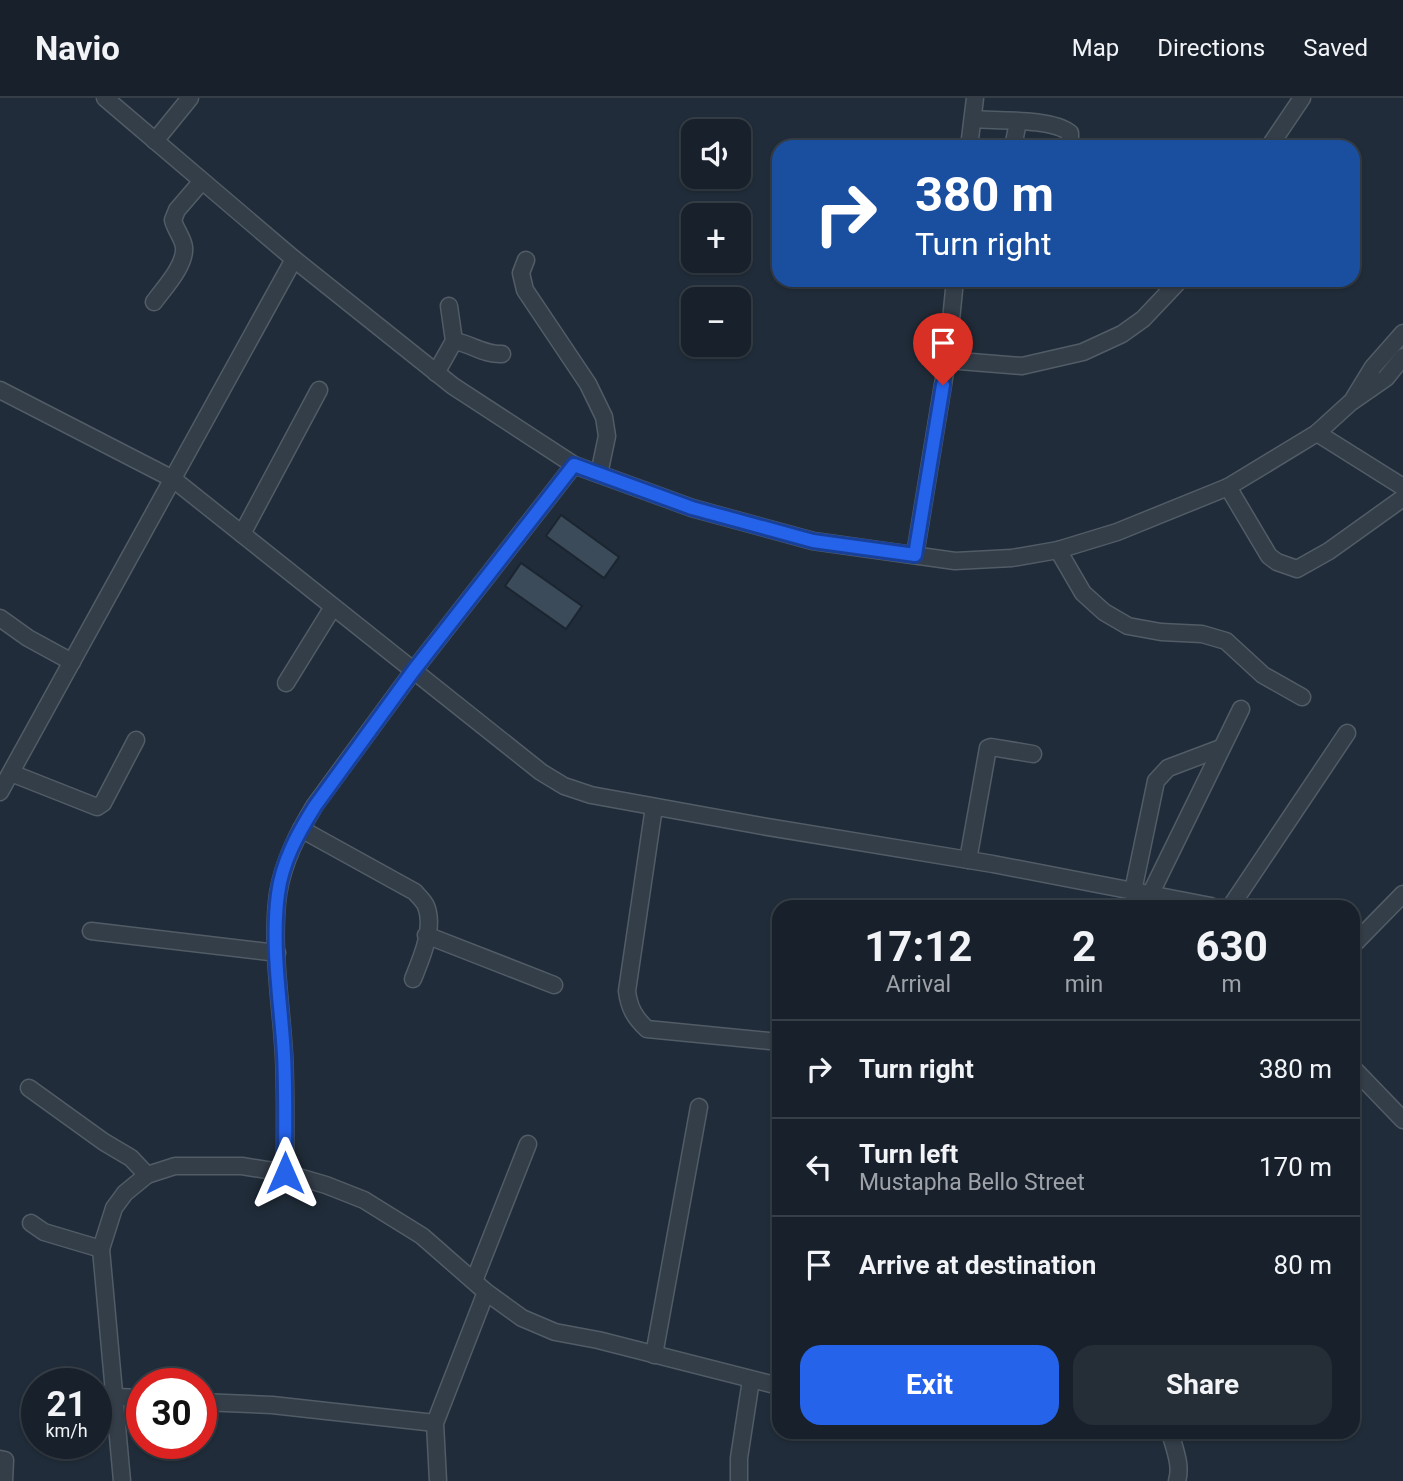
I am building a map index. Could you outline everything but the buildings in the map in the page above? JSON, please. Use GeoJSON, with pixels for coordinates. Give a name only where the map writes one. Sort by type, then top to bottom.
{"type":"FeatureCollection","features":[{"type":"Feature","properties":{"kind":"street"},"geometry":{"type":"LineString","coordinates":[[105,98],[294,259],[436,373],[574,465],[692,508],[813,541],[955,561],[1012,558],[1058,550],[1117,532],[1228,487],[1317,433],[1350,403],[1386,378],[1403,358]]}},
{"type":"Feature","properties":{"kind":"street"},"geometry":{"type":"LineString","coordinates":[[155,141],[190,98]]}},
{"type":"Feature","properties":{"kind":"street"},"geometry":{"type":"LineString","coordinates":[[970,140],[975,98]]}},
{"type":"Feature","properties":{"kind":"street"},"geometry":{"type":"LineString","coordinates":[[1274,140],[1302,98]]}},
{"type":"Feature","properties":{"kind":"street"},"geometry":{"type":"LineString","coordinates":[[973,119],[1063,128],[1070,133],[1070,140]]}},
{"type":"Feature","properties":{"kind":"street"},"geometry":{"type":"LineString","coordinates":[[1014,140],[1018,122]]}},
{"type":"Feature","properties":{"kind":"street"},"geometry":{"type":"LineString","coordinates":[[154,302],[183,258],[183,240],[173,220],[177,210],[202,181]]}},
{"type":"Feature","properties":{"kind":"street"},"geometry":{"type":"LineString","coordinates":[[0,792],[294,259]]}},
{"type":"Feature","properties":{"kind":"street"},"geometry":{"type":"LineString","coordinates":[[526,260],[521,273],[525,290],[588,384],[604,416],[607,436],[599,474]]}},
{"type":"Feature","properties":{"kind":"street"},"geometry":{"type":"LineString","coordinates":[[915,555],[947,360],[954,287]]}},
{"type":"Feature","properties":{"kind":"street"},"geometry":{"type":"LineString","coordinates":[[947,360],[1022,366],[1083,352],[1122,334],[1143,319],[1173,287]]}},
{"type":"Feature","properties":{"kind":"street"},"geometry":{"type":"LineString","coordinates":[[436,373],[454,341],[449,306]]}},
{"type":"Feature","properties":{"kind":"street"},"geometry":{"type":"LineString","coordinates":[[1350,403],[1373,367],[1403,333]]}},
{"type":"Feature","properties":{"kind":"street"},"geometry":{"type":"LineString","coordinates":[[454,341],[469,344],[489,354],[502,354]]}},
{"type":"Feature","properties":{"kind":"street"},"geometry":{"type":"LineString","coordinates":[[0,390],[173,479],[541,772],[564,786],[591,795],[654,807],[968,860],[1133,891],[1164,900]]}},
{"type":"Feature","properties":{"kind":"street"},"geometry":{"type":"LineString","coordinates":[[242,534],[319,390]]}},
{"type":"Feature","properties":{"kind":"street"},"geometry":{"type":"LineString","coordinates":[[1317,433],[1403,487]]}},
{"type":"Feature","properties":{"kind":"street"},"geometry":{"type":"LineString","coordinates":[[285,1173],[284,1058],[277,953],[278,895],[285,864],[315,806],[414,670],[574,465]]}},
{"type":"Feature","properties":{"kind":"street"},"geometry":{"type":"LineString","coordinates":[[1228,487],[1269,556],[1297,569],[1329,551],[1403,498]]}},
{"type":"Feature","properties":{"kind":"street"},"geometry":{"type":"LineString","coordinates":[[1058,550],[1083,593],[1104,612],[1128,626],[1161,632],[1202,634],[1226,641],[1263,674],[1302,697]]}},
{"type":"Feature","properties":{"kind":"street"},"geometry":{"type":"LineString","coordinates":[[286,683],[333,607]]}},
{"type":"Feature","properties":{"kind":"street"},"geometry":{"type":"LineString","coordinates":[[0,618],[28,638],[72,662]]}},
{"type":"Feature","properties":{"kind":"street"},"geometry":{"type":"LineString","coordinates":[[1150,895],[1241,709]]}},
{"type":"Feature","properties":{"kind":"street"},"geometry":{"type":"LineString","coordinates":[[1235,900],[1347,733]]}},
{"type":"Feature","properties":{"kind":"street"},"geometry":{"type":"LineString","coordinates":[[11,773],[97,807],[103,803],[136,740]]}},
{"type":"Feature","properties":{"kind":"street"},"geometry":{"type":"LineString","coordinates":[[968,860],[988,748],[1033,754]]}},
{"type":"Feature","properties":{"kind":"street"},"geometry":{"type":"LineString","coordinates":[[1133,891],[1156,781],[1168,768],[1221,748]]}},
{"type":"Feature","properties":{"kind":"street"},"geometry":{"type":"LineString","coordinates":[[654,807],[627,992],[635,1018],[647,1029],[772,1041]]}},
{"type":"Feature","properties":{"kind":"street"},"geometry":{"type":"LineString","coordinates":[[301,829],[415,892],[426,906],[429,923],[423,954],[413,979]]}},
{"type":"Feature","properties":{"kind":"street"},"geometry":{"type":"LineString","coordinates":[[1141,851],[1168,857]]}},
{"type":"Feature","properties":{"kind":"street"},"geometry":{"type":"LineString","coordinates":[[1360,938],[1403,894]]}},
{"type":"Feature","properties":{"kind":"street"},"geometry":{"type":"LineString","coordinates":[[92,931],[277,953]]}},
{"type":"Feature","properties":{"kind":"street"},"geometry":{"type":"LineString","coordinates":[[426,934],[554,985]]}},
{"type":"Feature","properties":{"kind":"street"},"geometry":{"type":"LineString","coordinates":[[1360,1075],[1403,1120]]}},
{"type":"Feature","properties":{"kind":"street"},"geometry":{"type":"LineString","coordinates":[[29,1088],[104,1142],[117,1148],[147,1175]]}},
{"type":"Feature","properties":{"kind":"street"},"geometry":{"type":"LineString","coordinates":[[654,1355],[699,1107]]}},
{"type":"Feature","properties":{"kind":"street"},"geometry":{"type":"LineString","coordinates":[[438,1481],[435,1423],[528,1144]]}},
{"type":"Feature","properties":{"kind":"street"},"geometry":{"type":"LineString","coordinates":[[122,1481],[102,1249],[114,1208],[125,1193],[147,1175],[176,1166],[242,1166],[285,1173],[326,1185],[364,1200],[422,1236],[522,1318],[555,1332],[772,1384]]}},
{"type":"Feature","properties":{"kind":"street"},"geometry":{"type":"LineString","coordinates":[[30,1223],[44,1232],[102,1249]]}},
{"type":"Feature","properties":{"kind":"street"},"geometry":{"type":"LineString","coordinates":[[739,1481],[739,1458],[751,1380]]}},
{"type":"Feature","properties":{"kind":"street"},"geometry":{"type":"LineString","coordinates":[[116,1397],[126,1397]]}},
{"type":"Feature","properties":{"kind":"street"},"geometry":{"type":"LineString","coordinates":[[217,1403],[272,1405],[435,1423]]}},
{"type":"Feature","properties":{"kind":"street"},"geometry":{"type":"LineString","coordinates":[[1172,1439],[1178,1462],[1177,1481]]}},
{"type":"Feature","properties":{"kind":"street"},"geometry":{"type":"LineString","coordinates":[[0,1459],[5,1460],[4,1481]]}},
{"type":"Feature","properties":{"kind":"route"},"geometry":{"type":"LineString","coordinates":[[285,1173],[284,1058],[277,953],[278,895],[285,864],[315,806],[414,670],[574,465],[692,508],[813,541],[915,555],[943,385]]}}]}
